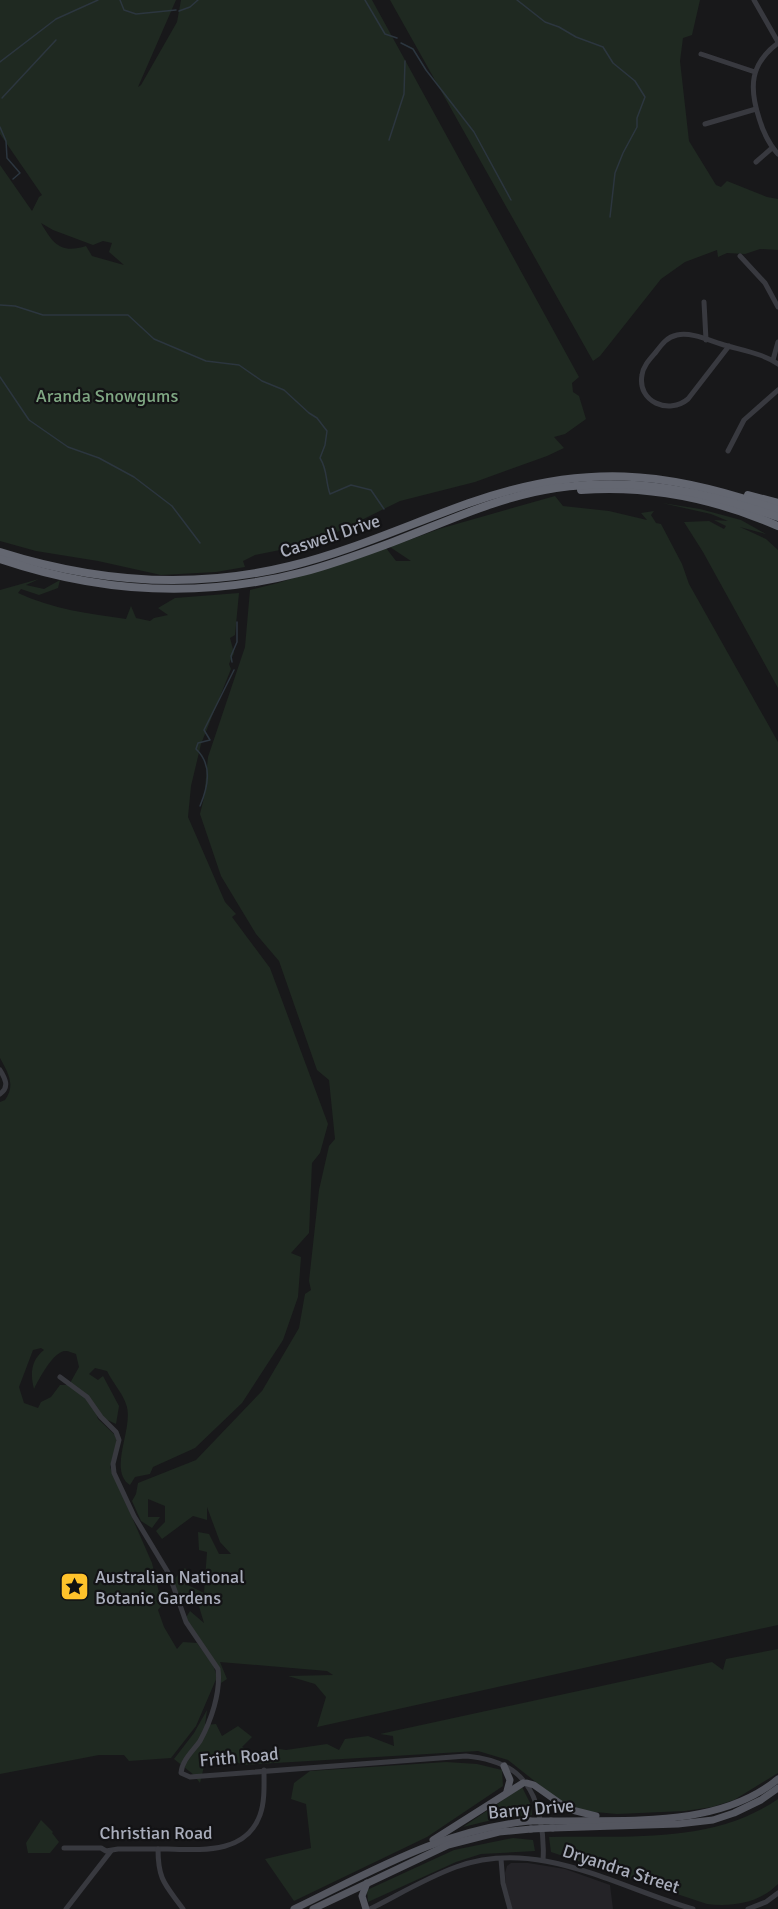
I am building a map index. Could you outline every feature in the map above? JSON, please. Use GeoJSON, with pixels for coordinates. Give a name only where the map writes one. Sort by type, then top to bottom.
{"type":"FeatureCollection","features":[{"type":"Feature","properties":{"kind":"highway","name":"Caswell Drive"},"geometry":{"type":"LineString","coordinates":[[0,552],[94,575],[135,580],[214,579],[271,570],[326,556],[488,497],[537,484],[595,476],[664,479]]}},
{"type":"Feature","properties":{"kind":"highway"},"geometry":{"type":"LineString","coordinates":[[664,479],[687,480],[778,503]]}},
{"type":"Feature","properties":{"kind":"highway"},"geometry":{"type":"LineString","coordinates":[[664,479],[716,489],[778,510]]}},
{"type":"Feature","properties":{"kind":"highway"},"geometry":{"type":"LineString","coordinates":[[461,516],[517,497],[553,488],[591,484],[627,484],[664,486],[692,491],[778,517]]}},
{"type":"Feature","properties":{"kind":"highway"},"geometry":{"type":"LineString","coordinates":[[461,516],[549,493],[606,489],[676,495],[711,502],[778,526]]}},
{"type":"Feature","properties":{"kind":"highway","name":"Caswell Drive"},"geometry":{"type":"LineString","coordinates":[[0,559],[65,579],[102,585],[158,590],[240,585],[286,576],[372,550],[461,516]]}},
{"type":"Feature","properties":{"kind":"main road"},"geometry":{"type":"LineString","coordinates":[[504,1767],[510,1780],[506,1793]]}},
{"type":"Feature","properties":{"kind":"main road","name":"Barry Drive"},"geometry":{"type":"LineString","coordinates":[[552,1825],[615,1819],[677,1817],[712,1812],[735,1804],[778,1779]]}},
{"type":"Feature","properties":{"kind":"main road"},"geometry":{"type":"LineString","coordinates":[[421,1848],[525,1783],[534,1785],[568,1809],[586,1815],[615,1819]]}},
{"type":"Feature","properties":{"kind":"main road","name":"Barry Drive"},"geometry":{"type":"LineString","coordinates":[[294,1909],[421,1848],[469,1831],[498,1824],[678,1824],[713,1820],[761,1800],[778,1788]]}},
{"type":"Feature","properties":{"kind":"main road","name":"Barry Drive"},"geometry":{"type":"LineString","coordinates":[[313,1909],[448,1845],[530,1825]]}},
{"type":"Feature","properties":{"kind":"main road"},"geometry":{"type":"LineString","coordinates":[[367,1909],[362,1896],[368,1882]]}},
{"type":"Feature","properties":{"kind":"main road"},"geometry":{"type":"LineString","coordinates":[[346,1892],[358,1899],[367,1909]]}},
{"type":"Feature","properties":{"kind":"street"},"geometry":{"type":"LineString","coordinates":[[754,0],[778,43],[764,56],[755,72],[752,91],[763,133],[778,154]]}},
{"type":"Feature","properties":{"kind":"street"},"geometry":{"type":"LineString","coordinates":[[701,54],[755,72]]}},
{"type":"Feature","properties":{"kind":"street"},"geometry":{"type":"LineString","coordinates":[[705,124],[756,109]]}},
{"type":"Feature","properties":{"kind":"street"},"geometry":{"type":"LineString","coordinates":[[756,162],[772,148]]}},
{"type":"Feature","properties":{"kind":"street"},"geometry":{"type":"LineString","coordinates":[[740,256],[765,283],[778,307]]}},
{"type":"Feature","properties":{"kind":"street"},"geometry":{"type":"LineString","coordinates":[[704,302],[706,340]]}},
{"type":"Feature","properties":{"kind":"street"},"geometry":{"type":"LineString","coordinates":[[729,346],[686,401],[666,407],[652,401],[643,390],[641,376],[647,363],[663,342],[671,337],[684,334],[729,346],[775,362],[778,342]]}},
{"type":"Feature","properties":{"kind":"street"},"geometry":{"type":"LineString","coordinates":[[728,450],[744,420],[778,390]]}},
{"type":"Feature","properties":{"kind":"street"},"geometry":{"type":"LineString","coordinates":[[0,1070],[6,1084],[0,1094]]}},
{"type":"Feature","properties":{"kind":"street","name":"Frith Road"},"geometry":{"type":"LineString","coordinates":[[60,1377],[87,1397],[101,1417],[116,1432],[119,1440],[113,1464],[114,1473],[134,1516],[169,1574],[186,1622],[218,1669],[216,1699],[207,1725],[200,1741],[183,1764],[181,1773],[190,1777],[466,1756],[487,1758],[504,1767],[525,1783],[540,1816],[544,1842],[543,1860]]}},
{"type":"Feature","properties":{"kind":"street","name":"Christian Road"},"geometry":{"type":"LineString","coordinates":[[64,1848],[101,1848],[111,1851],[216,1848],[232,1845],[246,1836],[256,1824],[262,1809],[264,1770]]}},
{"type":"Feature","properties":{"kind":"street"},"geometry":{"type":"LineString","coordinates":[[158,1849],[158,1869],[161,1878],[183,1909]]}},
{"type":"Feature","properties":{"kind":"street"},"geometry":{"type":"LineString","coordinates":[[66,1909],[111,1851]]}},
{"type":"Feature","properties":{"kind":"street"},"geometry":{"type":"LineString","coordinates":[[501,1858],[503,1883],[510,1909]]}},
{"type":"Feature","properties":{"kind":"street","name":"Dryandra Street"},"geometry":{"type":"LineString","coordinates":[[367,1909],[456,1867],[501,1858],[543,1860],[573,1867],[693,1909]]}},
{"type":"Feature","properties":{"kind":"street"},"geometry":{"type":"LineString","coordinates":[[748,1909],[766,1902],[778,1893]]}},
{"type":"Feature","properties":{"kind":"shaded area"},"geometry":{"type":"Polygon","coordinates":[[[511,1863],[528,1863],[565,1869],[610,1885],[613,1909],[512,1909],[505,1873],[507,1866],[511,1863]]]}},
{"type":"Feature","properties":{"kind":"green space","name":"Aranda Snowgums"},"geometry":{"type":"Polygon","coordinates":[[[0,0],[176,0],[138,87],[177,22],[181,0],[372,0],[579,377],[572,383],[573,392],[579,396],[586,419],[565,434],[554,437],[564,448],[547,456],[475,482],[400,501],[315,543],[255,555],[243,561],[245,567],[216,572],[161,575],[98,561],[36,551],[0,541],[0,165],[32,211],[42,195],[0,134],[0,0]],[[41,223],[54,242],[64,248],[86,246],[92,256],[124,265],[109,252],[112,243],[103,241],[93,245],[41,223]]]}},
{"type":"Feature","properties":{"kind":"green space"},"geometry":{"type":"Polygon","coordinates":[[[390,0],[700,0],[692,35],[683,38],[680,61],[689,141],[716,185],[721,187],[727,181],[778,199],[778,250],[760,249],[745,254],[727,253],[718,257],[717,250],[685,262],[661,279],[600,356],[593,361],[390,0]]]}},
{"type":"Feature","properties":{"kind":"green space"},"geometry":{"type":"Polygon","coordinates":[[[555,496],[563,506],[609,511],[647,520],[641,513],[654,511],[651,515],[656,523],[661,524],[682,564],[689,584],[778,742],[778,1625],[317,1727],[326,1697],[315,1684],[288,1676],[333,1675],[327,1671],[220,1662],[227,1679],[221,1683],[219,1670],[185,1619],[190,1611],[204,1623],[198,1603],[188,1594],[182,1606],[173,1580],[185,1568],[191,1575],[186,1584],[204,1593],[207,1552],[199,1550],[198,1532],[209,1534],[219,1554],[231,1554],[220,1542],[207,1507],[207,1520],[193,1516],[162,1539],[156,1531],[165,1522],[165,1506],[148,1499],[148,1517],[160,1517],[152,1528],[141,1521],[132,1501],[138,1483],[196,1460],[262,1391],[299,1328],[305,1294],[311,1290],[309,1281],[319,1190],[329,1146],[335,1139],[329,1080],[317,1070],[279,961],[256,934],[221,876],[200,814],[208,757],[245,647],[250,590],[386,548],[396,561],[411,561],[390,547],[439,529],[555,496]]]}},
{"type":"Feature","properties":{"kind":"green space"},"geometry":{"type":"Polygon","coordinates":[[[662,503],[700,509],[741,520],[766,534],[740,527],[766,539],[778,550],[778,688],[684,522],[709,521],[724,529],[726,526],[714,520],[728,521],[711,514],[662,503]]]}},
{"type":"Feature","properties":{"kind":"green space"},"geometry":{"type":"Polygon","coordinates":[[[39,579],[26,585],[44,589],[60,580],[58,588],[39,595],[21,589],[18,593],[58,607],[126,619],[131,606],[136,618],[150,621],[168,615],[158,608],[175,598],[239,593],[235,635],[230,638],[234,653],[229,664],[231,669],[201,744],[191,786],[188,817],[225,902],[236,914],[232,917],[270,968],[328,1124],[320,1153],[312,1163],[309,1233],[291,1253],[301,1257],[298,1297],[283,1340],[242,1403],[195,1448],[153,1467],[150,1474],[135,1477],[130,1485],[121,1469],[128,1413],[126,1404],[107,1371],[95,1368],[89,1374],[98,1380],[103,1376],[119,1406],[116,1424],[101,1417],[95,1409],[98,1419],[115,1435],[117,1443],[110,1467],[152,1563],[162,1605],[158,1610],[164,1627],[177,1649],[183,1642],[197,1643],[213,1665],[217,1677],[196,1726],[171,1758],[129,1761],[124,1755],[99,1755],[0,1774],[0,1102],[8,1095],[10,1084],[0,1058],[0,590],[39,579]],[[41,1348],[33,1350],[19,1387],[24,1403],[38,1408],[41,1402],[51,1397],[60,1385],[69,1385],[79,1367],[76,1354],[61,1352],[47,1366],[34,1389],[32,1378],[34,1363],[44,1350],[41,1348]]]}},
{"type":"Feature","properties":{"kind":"green space"},"geometry":{"type":"Polygon","coordinates":[[[778,1649],[778,1773],[734,1800],[712,1807],[685,1811],[617,1814],[584,1811],[561,1802],[508,1760],[478,1751],[243,1765],[206,1758],[200,1783],[194,1775],[174,1759],[194,1733],[207,1710],[205,1725],[216,1724],[222,1736],[238,1726],[252,1737],[242,1747],[259,1756],[273,1748],[286,1750],[327,1744],[339,1750],[345,1739],[368,1736],[394,1746],[393,1736],[380,1734],[712,1662],[723,1670],[726,1659],[778,1649]]]}},
{"type":"Feature","properties":{"kind":"green space"},"geometry":{"type":"Polygon","coordinates":[[[446,1762],[477,1764],[502,1770],[503,1786],[427,1837],[294,1901],[265,1859],[311,1848],[306,1804],[291,1799],[294,1783],[310,1771],[446,1762]]]}},
{"type":"Feature","properties":{"kind":"green space"},"geometry":{"type":"Polygon","coordinates":[[[522,1787],[531,1805],[532,1815],[492,1820],[463,1827],[522,1787]]]}},
{"type":"Feature","properties":{"kind":"green space"},"geometry":{"type":"Polygon","coordinates":[[[778,1799],[778,1884],[763,1896],[745,1902],[726,1905],[707,1904],[551,1852],[549,1837],[667,1835],[696,1831],[752,1814],[778,1799]]]}},
{"type":"Feature","properties":{"kind":"green space"},"geometry":{"type":"Polygon","coordinates":[[[41,1820],[59,1842],[50,1853],[28,1853],[26,1843],[41,1820]]]}},
{"type":"Feature","properties":{"kind":"green space"},"geometry":{"type":"Polygon","coordinates":[[[513,1838],[533,1840],[535,1851],[481,1854],[456,1862],[368,1902],[367,1890],[454,1850],[513,1838]]]}},
{"type":"Feature","properties":{"kind":"waterway"},"geometry":{"type":"LineString","coordinates":[[0,62],[56,19],[98,0]]}},
{"type":"Feature","properties":{"kind":"waterway"},"geometry":{"type":"LineString","coordinates":[[120,0],[124,10],[136,14],[176,10]]}},
{"type":"Feature","properties":{"kind":"waterway"},"geometry":{"type":"LineString","coordinates":[[179,11],[190,7],[198,0]]}},
{"type":"Feature","properties":{"kind":"waterway"},"geometry":{"type":"LineString","coordinates":[[365,0],[385,34],[397,38]]}},
{"type":"Feature","properties":{"kind":"waterway"},"geometry":{"type":"LineString","coordinates":[[517,0],[545,22],[603,47],[613,63],[635,81],[645,97],[637,118],[637,127],[615,173],[610,217]]}},
{"type":"Feature","properties":{"kind":"waterway"},"geometry":{"type":"LineString","coordinates":[[2,98],[56,40]]}},
{"type":"Feature","properties":{"kind":"waterway"},"geometry":{"type":"LineString","coordinates":[[401,43],[413,49],[426,70],[474,132],[511,200]]}},
{"type":"Feature","properties":{"kind":"waterway"},"geometry":{"type":"LineString","coordinates":[[389,140],[404,94],[405,61]]}},
{"type":"Feature","properties":{"kind":"waterway"},"geometry":{"type":"LineString","coordinates":[[0,127],[6,141],[7,158],[20,173],[13,179]]}},
{"type":"Feature","properties":{"kind":"waterway"},"geometry":{"type":"LineString","coordinates":[[0,305],[15,306],[43,315],[128,315],[154,339],[206,361],[239,365],[262,381],[284,390],[317,418],[327,431],[320,458],[330,494],[351,485],[371,490],[384,509]]}},
{"type":"Feature","properties":{"kind":"waterway"},"geometry":{"type":"LineString","coordinates":[[0,377],[29,420],[68,447],[99,458],[134,477],[172,506],[200,543]]}},
{"type":"Feature","properties":{"kind":"waterway"},"geometry":{"type":"LineString","coordinates":[[232,662],[231,656],[237,642],[237,622]]}},
{"type":"Feature","properties":{"kind":"waterway"},"geometry":{"type":"LineString","coordinates":[[200,806],[207,784],[207,769],[196,749],[198,743],[210,740],[204,730],[234,670]]}},
{"type":"Feature","properties":{"kind":"place","name":"Australian National Botanic Gardens"},"geometry":{"type":"Point","coordinates":[74,1587]}}]}
